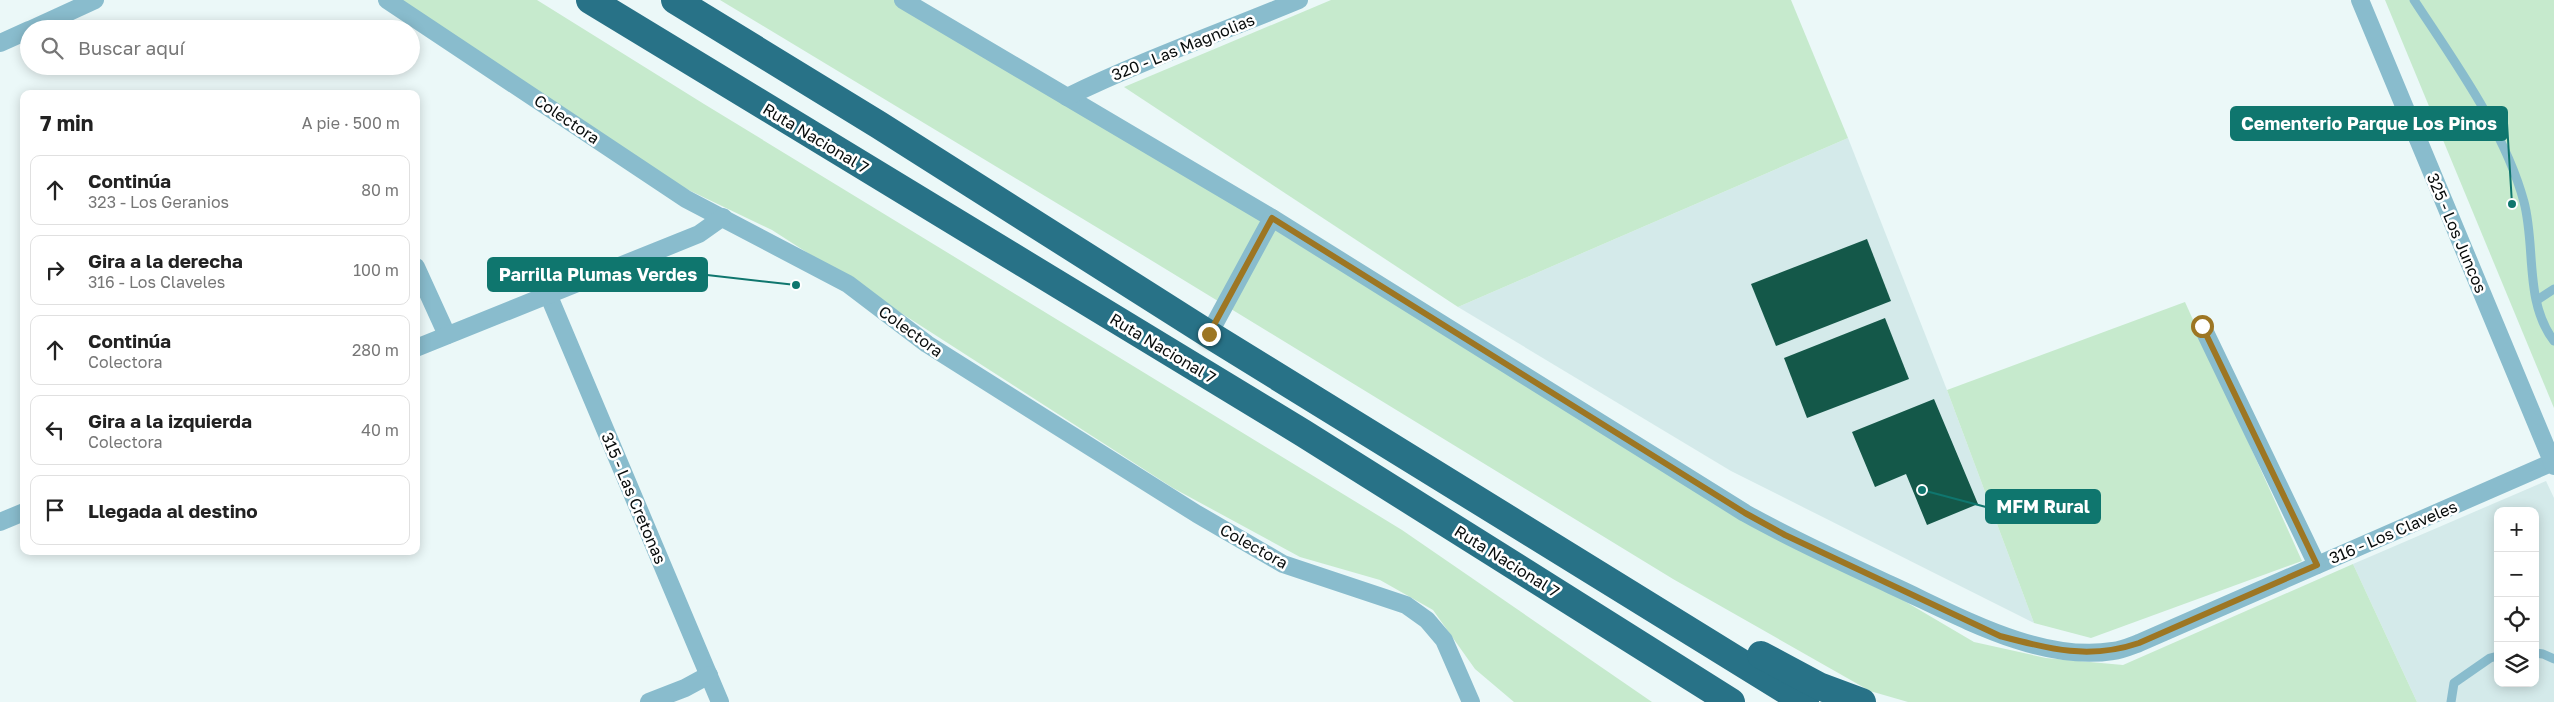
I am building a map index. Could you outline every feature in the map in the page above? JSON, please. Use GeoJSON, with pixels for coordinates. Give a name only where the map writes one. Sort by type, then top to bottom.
{"type":"FeatureCollection","features":[{"type":"Feature","properties":{"kind":"highway","name":"Ruta Nacional 7"},"geometry":{"type":"LineString","coordinates":[[590,0],[1304,433],[1731,702]]}},
{"type":"Feature","properties":{"kind":"highway"},"geometry":{"type":"LineString","coordinates":[[674,0],[879,124],[1209,334],[1806,702]]}},
{"type":"Feature","properties":{"kind":"highway"},"geometry":{"type":"LineString","coordinates":[[1660,612],[1765,657],[1819,686],[1862,702]]}},
{"type":"Feature","properties":{"kind":"highway"},"geometry":{"type":"LineString","coordinates":[[1702,684],[1725,702]]}},
{"type":"Feature","properties":{"kind":"street"},"geometry":{"type":"LineString","coordinates":[[50,20],[95,0]]}},
{"type":"Feature","properties":{"kind":"street","name":"Colectora"},"geometry":{"type":"LineString","coordinates":[[387,0],[417,20]]}},
{"type":"Feature","properties":{"kind":"street"},"geometry":{"type":"LineString","coordinates":[[903,0],[1272,218],[1209,334]]}},
{"type":"Feature","properties":{"kind":"street","name":"320 - Las Magnolias"},"geometry":{"type":"LineString","coordinates":[[1067,97],[1117,73],[1300,0]]}},
{"type":"Feature","properties":{"kind":"street","name":"325 - Los Juncos"},"geometry":{"type":"LineString","coordinates":[[2360,0],[2553,464]]}},
{"type":"Feature","properties":{"kind":"street","name":"Colectora"},"geometry":{"type":"LineString","coordinates":[[420,22],[686,198],[848,284],[927,344],[1197,514],[1283,564],[1406,605],[1427,620],[1444,640],[1471,702]]}},
{"type":"Feature","properties":{"kind":"street"},"geometry":{"type":"LineString","coordinates":[[0,43],[20,34]]}},
{"type":"Feature","properties":{"kind":"street"},"geometry":{"type":"LineString","coordinates":[[420,346],[699,234],[724,217]]}},
{"type":"Feature","properties":{"kind":"street","name":"316 - Los Claveles"},"geometry":{"type":"LineString","coordinates":[[1272,218],[1785,535],[2000,636],[2035,645],[2090,653],[2115,651],[2139,643],[2553,464]]}},
{"type":"Feature","properties":{"kind":"street"},"geometry":{"type":"LineString","coordinates":[[420,276],[447,335]]}},
{"type":"Feature","properties":{"kind":"street","name":"315 - Las Cretonas"},"geometry":{"type":"LineString","coordinates":[[548,294],[720,702]]}},
{"type":"Feature","properties":{"kind":"street"},"geometry":{"type":"LineString","coordinates":[[2202,326],[2317,565]]}},
{"type":"Feature","properties":{"kind":"street"},"geometry":{"type":"LineString","coordinates":[[0,522],[20,514]]}},
{"type":"Feature","properties":{"kind":"street"},"geometry":{"type":"LineString","coordinates":[[649,702],[685,688],[709,675]]}},
{"type":"Feature","properties":{"kind":"lane"},"geometry":{"type":"LineString","coordinates":[[2414,0],[2460,69],[2509,162],[2524,203],[2537,300],[2542,323],[2554,341]]}},
{"type":"Feature","properties":{"kind":"lane"},"geometry":{"type":"LineString","coordinates":[[2537,300],[2554,289]]}},
{"type":"Feature","properties":{"kind":"lane"},"geometry":{"type":"LineString","coordinates":[[2539,654],[2554,659]]}},
{"type":"Feature","properties":{"kind":"lane"},"geometry":{"type":"LineString","coordinates":[[2451,702],[2454,682],[2494,657]]}},
{"type":"Feature","properties":{"kind":"shaded area"},"geometry":{"type":"Polygon","coordinates":[[[1848,138],[1947,390],[2034,623],[1731,471],[1458,307],[1848,138]]]}},
{"type":"Feature","properties":{"kind":"shaded area"},"geometry":{"type":"Polygon","coordinates":[[[2546,481],[2554,498],[2554,702],[2417,702],[2353,564],[2546,481]]]}},
{"type":"Feature","properties":{"kind":"green space"},"geometry":{"type":"Polygon","coordinates":[[[401,0],[537,0],[1402,530],[1652,702],[1514,702],[1475,669],[1433,610],[1380,580],[1300,557],[1173,488],[772,230],[674,183],[401,0]]]}},
{"type":"Feature","properties":{"kind":"green space"},"geometry":{"type":"Polygon","coordinates":[[[720,0],[896,0],[1391,299],[1974,642],[2046,658],[2123,665],[2353,564],[2417,702],[1908,702],[1870,691],[1673,579],[720,0]]]}},
{"type":"Feature","properties":{"kind":"green space"},"geometry":{"type":"Polygon","coordinates":[[[1331,0],[1791,0],[1848,138],[1458,307],[1124,87],[1331,0]]]}},
{"type":"Feature","properties":{"kind":"green space"},"geometry":{"type":"Polygon","coordinates":[[[2385,0],[2554,0],[2554,408],[2385,0]]]}},
{"type":"Feature","properties":{"kind":"green space"},"geometry":{"type":"Polygon","coordinates":[[[2185,302],[2302,561],[2091,638],[2034,623],[1947,390],[2185,302]]]}},
{"type":"Feature","properties":{"kind":"building"},"geometry":{"type":"Polygon","coordinates":[[[1867,239],[1891,301],[1776,346],[1751,284],[1867,239]]]}},
{"type":"Feature","properties":{"kind":"building"},"geometry":{"type":"Polygon","coordinates":[[[1885,318],[1909,379],[1807,418],[1784,358],[1885,318]]]}},
{"type":"Feature","properties":{"kind":"building"},"geometry":{"type":"Polygon","coordinates":[[[1934,399],[1978,504],[1927,525],[1906,474],[1875,487],[1852,432],[1934,399]]]}},
{"type":"Feature","properties":{"kind":"place","name":"Cementerio Parque Los Pinos"},"geometry":{"type":"Point","coordinates":[2512,204]}},
{"type":"Feature","properties":{"kind":"place","name":"Parrilla Plumas Verdes"},"geometry":{"type":"Point","coordinates":[796,285]}},
{"type":"Feature","properties":{"kind":"place","name":"MFM Rural"},"geometry":{"type":"Point","coordinates":[1922,490]}},
{"type":"Feature","properties":{"kind":"route"},"geometry":{"type":"LineString","coordinates":[[1209,334],[1272,218],[1745,513],[1785,535],[2000,636],[2035,645],[2090,653],[2115,651],[2139,643],[2317,565],[2202,326]]}}]}
